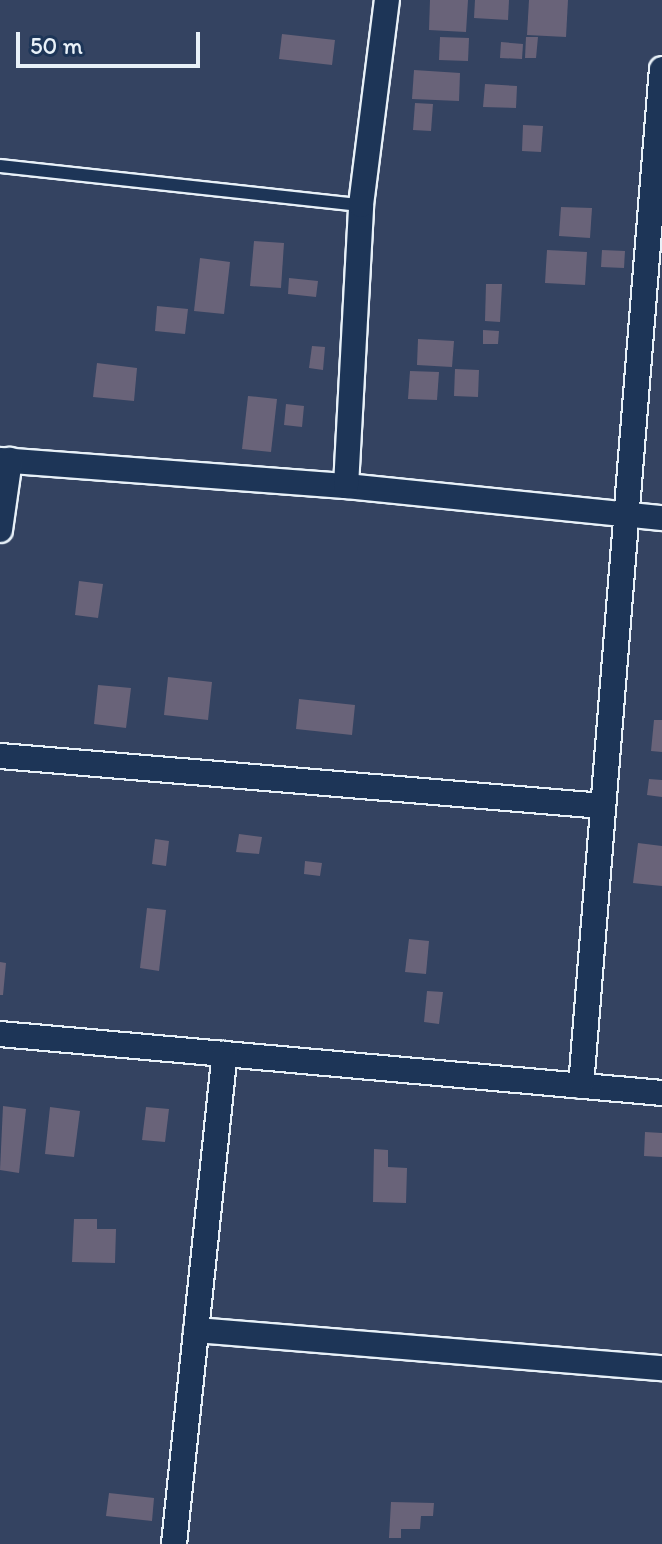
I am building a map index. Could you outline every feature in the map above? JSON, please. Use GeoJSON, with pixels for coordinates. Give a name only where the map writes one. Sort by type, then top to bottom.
{"type":"FeatureCollection","features":[{"type":"Feature","properties":{"kind":"street"},"geometry":{"type":"LineString","coordinates":[[346,486],[361,205],[387,0]]}},
{"type":"Feature","properties":{"kind":"street"},"geometry":{"type":"LineString","coordinates":[[581,1086],[662,69]]}},
{"type":"Feature","properties":{"kind":"street"},"geometry":{"type":"LineString","coordinates":[[0,530],[5,460],[346,486],[662,518]]}},
{"type":"Feature","properties":{"kind":"street"},"geometry":{"type":"LineString","coordinates":[[0,756],[603,806]]}},
{"type":"Feature","properties":{"kind":"street"},"geometry":{"type":"LineString","coordinates":[[0,1034],[662,1093]]}},
{"type":"Feature","properties":{"kind":"street"},"geometry":{"type":"LineString","coordinates":[[174,1544],[225,1054]]}},
{"type":"Feature","properties":{"kind":"street"},"geometry":{"type":"LineString","coordinates":[[196,1330],[662,1368]]}},
{"type":"Feature","properties":{"kind":"lane"},"geometry":{"type":"LineString","coordinates":[[0,166],[361,205]]}},
{"type":"Feature","properties":{"kind":"building"},"geometry":{"type":"Polygon","coordinates":[[[430,0],[468,0],[466,32],[429,30],[430,0]]]}},
{"type":"Feature","properties":{"kind":"building"},"geometry":{"type":"Polygon","coordinates":[[[475,0],[509,0],[508,20],[474,18],[475,0]]]}},
{"type":"Feature","properties":{"kind":"building"},"geometry":{"type":"Polygon","coordinates":[[[529,0],[568,0],[566,37],[527,35],[529,0]]]}},
{"type":"Feature","properties":{"kind":"building"},"geometry":{"type":"Polygon","coordinates":[[[282,34],[335,40],[332,65],[279,59],[282,34]]]}},
{"type":"Feature","properties":{"kind":"building"},"geometry":{"type":"Polygon","coordinates":[[[440,37],[469,38],[468,61],[439,60],[440,37]]]}},
{"type":"Feature","properties":{"kind":"building"},"geometry":{"type":"Polygon","coordinates":[[[526,37],[538,37],[536,58],[525,58],[526,37]]]}},
{"type":"Feature","properties":{"kind":"building"},"geometry":{"type":"Polygon","coordinates":[[[501,42],[523,44],[522,59],[500,58],[501,42]]]}},
{"type":"Feature","properties":{"kind":"building"},"geometry":{"type":"Polygon","coordinates":[[[414,70],[460,73],[459,101],[412,99],[414,70]]]}},
{"type":"Feature","properties":{"kind":"building"},"geometry":{"type":"Polygon","coordinates":[[[485,84],[517,86],[516,108],[483,107],[485,84]]]}},
{"type":"Feature","properties":{"kind":"building"},"geometry":{"type":"Polygon","coordinates":[[[415,103],[433,104],[431,131],[413,130],[415,103]]]}},
{"type":"Feature","properties":{"kind":"building"},"geometry":{"type":"Polygon","coordinates":[[[523,125],[543,126],[541,152],[522,151],[523,125]]]}},
{"type":"Feature","properties":{"kind":"building"},"geometry":{"type":"Polygon","coordinates":[[[561,207],[592,208],[590,238],[559,236],[561,207]]]}},
{"type":"Feature","properties":{"kind":"building"},"geometry":{"type":"Polygon","coordinates":[[[254,241],[284,243],[281,288],[250,286],[254,241]]]}},
{"type":"Feature","properties":{"kind":"building"},"geometry":{"type":"Polygon","coordinates":[[[547,250],[587,252],[585,285],[545,283],[547,250]]]}},
{"type":"Feature","properties":{"kind":"building"},"geometry":{"type":"Polygon","coordinates":[[[602,250],[625,251],[624,268],[601,267],[602,250]]]}},
{"type":"Feature","properties":{"kind":"building"},"geometry":{"type":"Polygon","coordinates":[[[200,258],[230,262],[224,314],[194,311],[200,258]]]}},
{"type":"Feature","properties":{"kind":"building"},"geometry":{"type":"Polygon","coordinates":[[[289,278],[318,281],[316,297],[288,294],[289,278]]]}},
{"type":"Feature","properties":{"kind":"building"},"geometry":{"type":"Polygon","coordinates":[[[486,284],[502,284],[500,322],[485,321],[486,284]]]}},
{"type":"Feature","properties":{"kind":"building"},"geometry":{"type":"Polygon","coordinates":[[[157,306],[188,309],[185,334],[155,331],[157,306]]]}},
{"type":"Feature","properties":{"kind":"building"},"geometry":{"type":"Polygon","coordinates":[[[483,330],[499,331],[498,344],[483,344],[483,330]]]}},
{"type":"Feature","properties":{"kind":"building"},"geometry":{"type":"Polygon","coordinates":[[[418,339],[454,341],[452,367],[417,365],[418,339]]]}},
{"type":"Feature","properties":{"kind":"building"},"geometry":{"type":"Polygon","coordinates":[[[312,346],[325,347],[323,370],[309,368],[312,346]]]}},
{"type":"Feature","properties":{"kind":"building"},"geometry":{"type":"Polygon","coordinates":[[[97,363],[137,368],[134,401],[93,397],[97,363]]]}},
{"type":"Feature","properties":{"kind":"building"},"geometry":{"type":"Polygon","coordinates":[[[455,369],[479,370],[478,397],[454,396],[455,369]]]}},
{"type":"Feature","properties":{"kind":"building"},"geometry":{"type":"Polygon","coordinates":[[[410,371],[439,372],[437,400],[408,399],[410,371]]]}},
{"type":"Feature","properties":{"kind":"building"},"geometry":{"type":"Polygon","coordinates":[[[248,396],[277,399],[271,452],[242,449],[248,396]]]}},
{"type":"Feature","properties":{"kind":"building"},"geometry":{"type":"Polygon","coordinates":[[[286,404],[304,406],[302,427],[284,425],[286,404]]]}},
{"type":"Feature","properties":{"kind":"building"},"geometry":{"type":"Polygon","coordinates":[[[79,581],[103,584],[98,618],[75,615],[79,581]]]}},
{"type":"Feature","properties":{"kind":"building"},"geometry":{"type":"Polygon","coordinates":[[[168,677],[212,682],[208,720],[164,715],[168,677]]]}},
{"type":"Feature","properties":{"kind":"building"},"geometry":{"type":"Polygon","coordinates":[[[98,685],[131,688],[126,728],[94,724],[98,685]]]}},
{"type":"Feature","properties":{"kind":"building"},"geometry":{"type":"Polygon","coordinates":[[[299,699],[355,705],[352,735],[296,729],[299,699]]]}},
{"type":"Feature","properties":{"kind":"building"},"geometry":{"type":"Polygon","coordinates":[[[654,720],[662,720],[662,752],[651,751],[654,720]]]}},
{"type":"Feature","properties":{"kind":"building"},"geometry":{"type":"Polygon","coordinates":[[[649,779],[662,780],[662,797],[647,795],[649,779]]]}},
{"type":"Feature","properties":{"kind":"building"},"geometry":{"type":"Polygon","coordinates":[[[239,834],[262,837],[259,854],[236,852],[239,834]]]}},
{"type":"Feature","properties":{"kind":"building"},"geometry":{"type":"Polygon","coordinates":[[[155,839],[169,841],[166,866],[152,864],[155,839]]]}},
{"type":"Feature","properties":{"kind":"building"},"geometry":{"type":"Polygon","coordinates":[[[638,843],[662,846],[662,886],[633,883],[638,843]]]}},
{"type":"Feature","properties":{"kind":"building"},"geometry":{"type":"Polygon","coordinates":[[[305,861],[322,863],[320,876],[304,874],[305,861]]]}},
{"type":"Feature","properties":{"kind":"building"},"geometry":{"type":"Polygon","coordinates":[[[147,908],[166,910],[159,971],[140,968],[147,908]]]}},
{"type":"Feature","properties":{"kind":"building"},"geometry":{"type":"Polygon","coordinates":[[[409,939],[429,941],[426,974],[405,972],[409,939]]]}},
{"type":"Feature","properties":{"kind":"building"},"geometry":{"type":"Polygon","coordinates":[[[0,962],[6,963],[3,995],[0,995],[0,962]]]}},
{"type":"Feature","properties":{"kind":"building"},"geometry":{"type":"Polygon","coordinates":[[[427,991],[443,992],[439,1024],[424,1022],[427,991]]]}},
{"type":"Feature","properties":{"kind":"building"},"geometry":{"type":"Polygon","coordinates":[[[3,1106],[26,1109],[19,1173],[0,1170],[3,1106]]]}},
{"type":"Feature","properties":{"kind":"building"},"geometry":{"type":"Polygon","coordinates":[[[50,1107],[80,1111],[74,1157],[45,1154],[50,1107]]]}},
{"type":"Feature","properties":{"kind":"building"},"geometry":{"type":"Polygon","coordinates":[[[146,1107],[169,1109],[165,1142],[142,1140],[146,1107]]]}},
{"type":"Feature","properties":{"kind":"building"},"geometry":{"type":"Polygon","coordinates":[[[645,1132],[662,1133],[662,1157],[644,1156],[645,1132]]]}},
{"type":"Feature","properties":{"kind":"building"},"geometry":{"type":"Polygon","coordinates":[[[374,1149],[388,1150],[388,1167],[407,1168],[406,1203],[373,1202],[374,1149]]]}},
{"type":"Feature","properties":{"kind":"building"},"geometry":{"type":"Polygon","coordinates":[[[74,1219],[97,1219],[97,1229],[116,1229],[115,1263],[72,1262],[74,1219]]]}},
{"type":"Feature","properties":{"kind":"building"},"geometry":{"type":"Polygon","coordinates":[[[109,1493],[154,1498],[152,1521],[106,1516],[109,1493]]]}},
{"type":"Feature","properties":{"kind":"building"},"geometry":{"type":"Polygon","coordinates":[[[391,1502],[434,1503],[433,1516],[421,1516],[420,1529],[401,1529],[401,1538],[389,1538],[391,1502]]]}}]}
